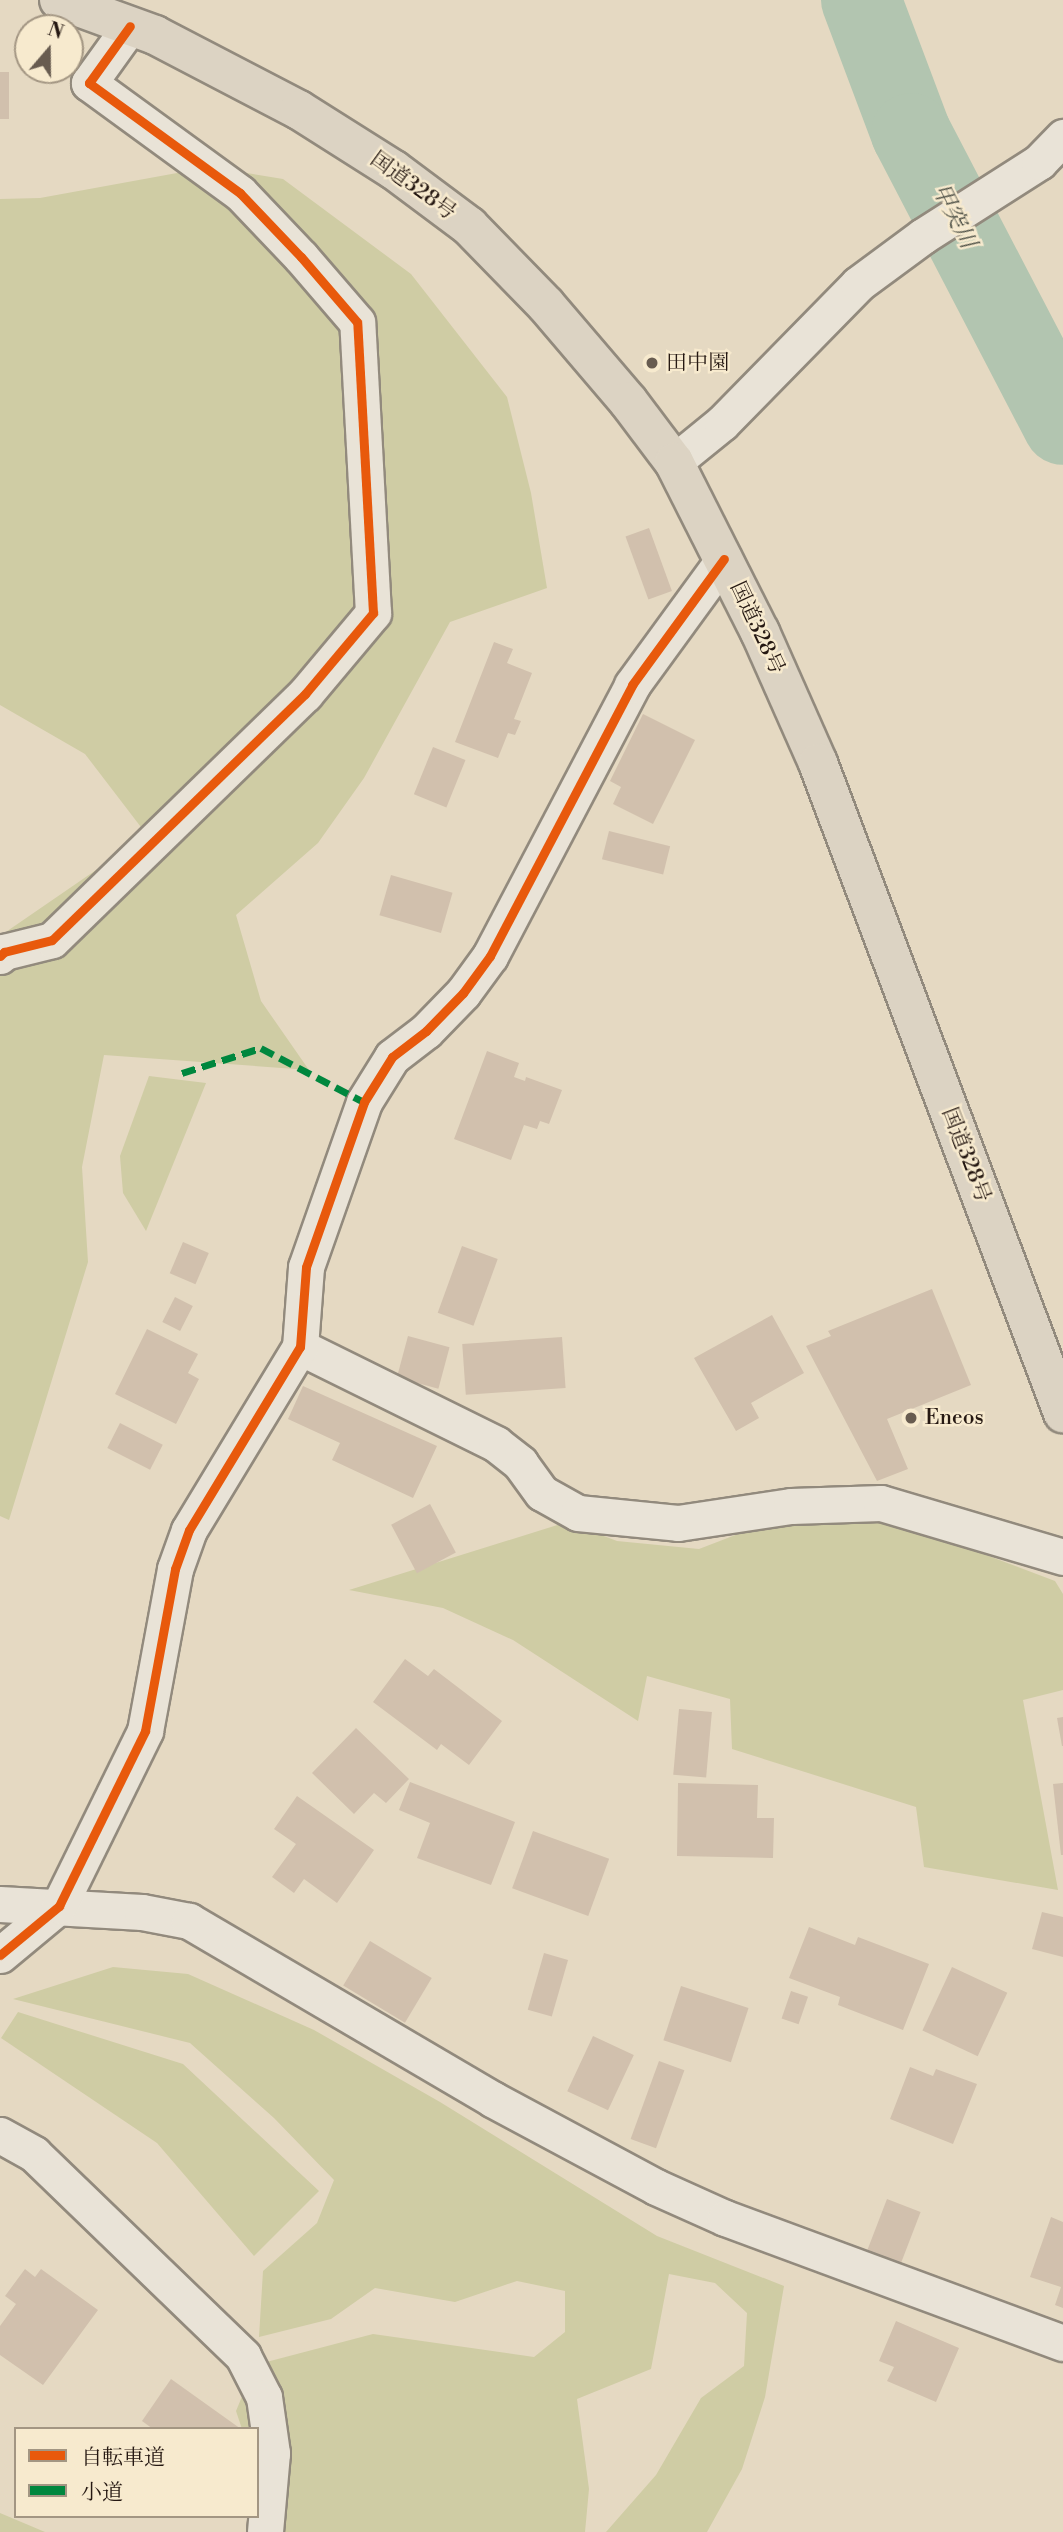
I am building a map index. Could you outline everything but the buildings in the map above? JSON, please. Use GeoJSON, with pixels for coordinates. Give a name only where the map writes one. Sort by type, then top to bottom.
{"type":"FeatureCollection","features":[{"type":"Feature","properties":{"kind":"highway","name":"国道328号"},"geometry":{"type":"LineString","coordinates":[[59,0],[155,35],[299,110],[394,170],[469,226],[546,305],[628,401],[674,462],[724,559],[818,763],[1063,1413]]}},
{"type":"Feature","properties":{"kind":"street"},"geometry":{"type":"LineString","coordinates":[[0,956],[4,952],[52,940],[305,694],[373,613],[357,322],[301,257],[240,193],[89,83],[130,26]]}},
{"type":"Feature","properties":{"kind":"street"},"geometry":{"type":"LineString","coordinates":[[674,462],[722,424],[858,284],[923,236],[1039,163],[1063,137]]}},
{"type":"Feature","properties":{"kind":"street"},"geometry":{"type":"LineString","coordinates":[[0,1955],[60,1906],[145,1731],[175,1569],[189,1530],[300,1347],[306,1267],[362,1107],[378,1076],[391,1057],[426,1031],[463,993],[490,956],[632,685],[724,559]]}},
{"type":"Feature","properties":{"kind":"street"},"geometry":{"type":"LineString","coordinates":[[300,1347],[496,1444],[520,1463],[542,1493],[578,1513],[678,1523],[791,1506],[881,1503],[1063,1557]]}},
{"type":"Feature","properties":{"kind":"street"},"geometry":{"type":"LineString","coordinates":[[0,1904],[142,1912],[189,1921],[492,2099],[656,2188],[725,2218],[1063,2343]]}},
{"type":"Feature","properties":{"kind":"street"},"geometry":{"type":"LineString","coordinates":[[0,2135],[34,2154],[243,2356],[264,2397],[272,2453],[265,2532]]}},
{"type":"Feature","properties":{"kind":"shaded area"},"geometry":{"type":"Polygon","coordinates":[[[210,167],[283,179],[411,274],[507,397],[531,493],[547,588],[450,622],[364,778],[318,843],[236,915],[261,1001],[309,1070],[104,1055],[82,1167],[88,1262],[9,1520],[0,1516],[0,936],[147,835],[85,754],[0,705],[0,199],[40,198],[210,167]]]}},
{"type":"Feature","properties":{"kind":"shaded area"},"geometry":{"type":"Polygon","coordinates":[[[149,1076],[206,1083],[146,1231],[123,1193],[120,1156],[149,1076]]]}},
{"type":"Feature","properties":{"kind":"shaded area"},"geometry":{"type":"Polygon","coordinates":[[[785,1516],[901,1523],[1055,1581],[1063,1594],[1063,1690],[1023,1700],[1058,1890],[924,1867],[916,1807],[732,1749],[730,1699],[647,1676],[638,1721],[513,1640],[443,1608],[349,1590],[567,1522],[617,1541],[699,1549],[785,1516]]]}},
{"type":"Feature","properties":{"kind":"shaded area"},"geometry":{"type":"Polygon","coordinates":[[[113,1967],[188,1974],[314,2030],[440,2102],[657,2236],[784,2286],[765,2397],[742,2469],[707,2532],[606,2532],[656,2475],[701,2398],[744,2366],[747,2313],[715,2283],[669,2274],[651,2369],[577,2399],[589,2489],[585,2532],[252,2532],[253,2518],[259,2518],[259,2427],[241,2427],[236,2411],[255,2365],[373,2334],[534,2357],[565,2332],[565,2291],[517,2281],[455,2302],[375,2288],[331,2319],[259,2337],[263,2271],[317,2223],[334,2180],[274,2118],[190,2043],[13,1999],[113,1967]]]}},
{"type":"Feature","properties":{"kind":"shaded area"},"geometry":{"type":"Polygon","coordinates":[[[18,2012],[183,2064],[319,2191],[254,2256],[157,2143],[1,2038],[18,2012]]]}},
{"type":"Feature","properties":{"kind":"shaded area"},"geometry":{"type":"Polygon","coordinates":[[[0,2513],[45,2532],[0,2532],[0,2513]]]}},
{"type":"Feature","properties":{"kind":"waterway","name":"甲突川"},"geometry":{"type":"LineString","coordinates":[[861,0],[911,133],[1063,425]]}},
{"type":"Feature","properties":{"kind":"marked path"},"geometry":{"type":"LineString","coordinates":[[182,1073],[261,1048],[364,1102]]}},
{"type":"Feature","properties":{"kind":"cycle path"},"geometry":{"type":"LineString","coordinates":[[0,956],[4,952],[52,940],[305,694],[373,613],[357,322],[301,257],[240,193],[89,83],[130,26]]}},
{"type":"Feature","properties":{"kind":"cycle path"},"geometry":{"type":"LineString","coordinates":[[0,1955],[59,1906],[145,1731],[175,1569],[189,1530],[300,1347],[306,1267],[364,1102],[392,1057],[426,1031],[463,993],[490,956],[632,685],[724,559]]}},
{"type":"Feature","properties":{"kind":"place","name":"田中園"},"geometry":{"type":"Point","coordinates":[652,363]}},
{"type":"Feature","properties":{"kind":"place","name":"Eneos"},"geometry":{"type":"Point","coordinates":[911,1418]}}]}
